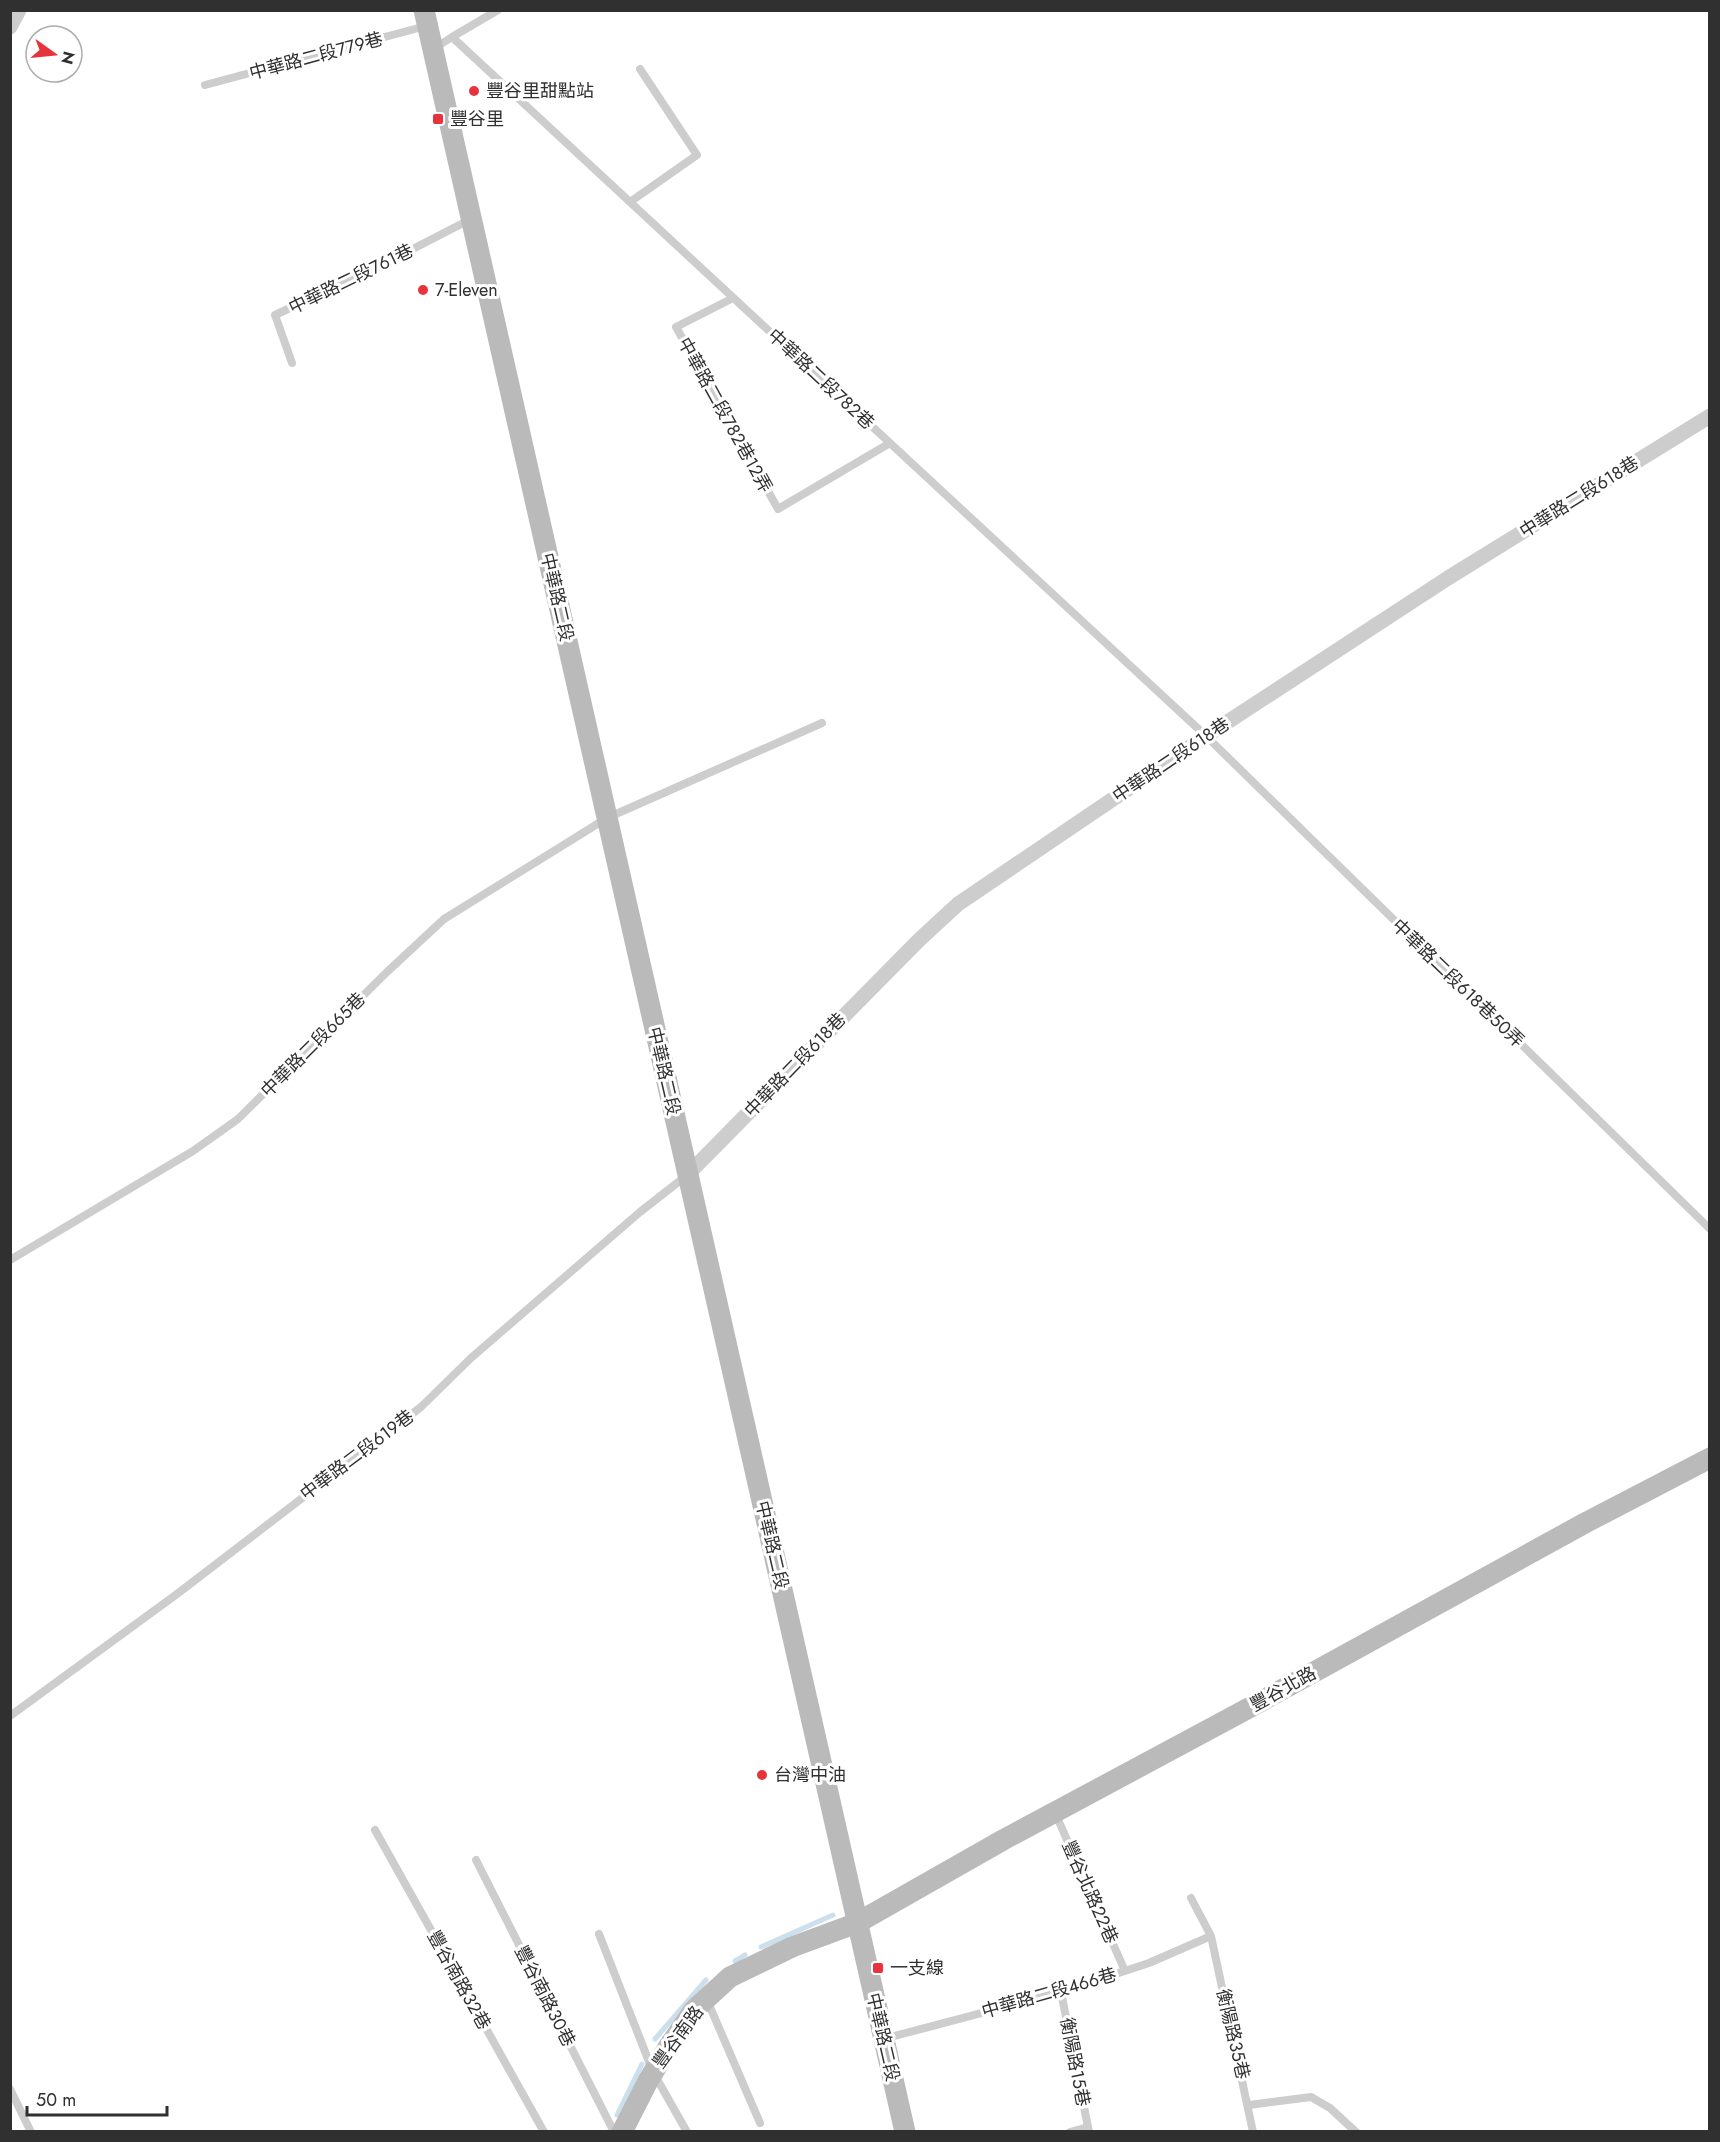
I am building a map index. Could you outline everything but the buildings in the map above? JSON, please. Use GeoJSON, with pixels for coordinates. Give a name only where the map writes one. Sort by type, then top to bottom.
{"type":"FeatureCollection","features":[{"type":"Feature","properties":{"kind":"street"},"geometry":{"type":"LineString","coordinates":[[10,27],[19,10]]}},
{"type":"Feature","properties":{"kind":"street","name":"中華路二段"},"geometry":{"type":"LineString","coordinates":[[426,18],[905,2132]]}},
{"type":"Feature","properties":{"kind":"street","name":"中華路二段618巷"},"geometry":{"type":"LineString","coordinates":[[688,1174],[918,940],[958,904],[1206,736],[1448,578],[1710,416]]}},
{"type":"Feature","properties":{"kind":"street","name":"豐谷北路"},"geometry":{"type":"LineString","coordinates":[[857,1923],[1003,1840],[1585,1523],[1710,1458]]}},
{"type":"Feature","properties":{"kind":"street","name":"豐谷南路"},"geometry":{"type":"LineString","coordinates":[[622,2132],[653,2072],[694,2010],[730,1977],[792,1947],[857,1923]]}},
{"type":"Feature","properties":{"kind":"lane"},"geometry":{"type":"LineString","coordinates":[[433,49],[498,10]]}},
{"type":"Feature","properties":{"kind":"lane","name":"中華路二段779巷"},"geometry":{"type":"LineString","coordinates":[[204,86],[426,18]]}},
{"type":"Feature","properties":{"kind":"lane","name":"中華路二段782巷"},"geometry":{"type":"LineString","coordinates":[[452,37],[1206,736]]}},
{"type":"Feature","properties":{"kind":"lane"},"geometry":{"type":"LineString","coordinates":[[630,202],[697,155],[640,69]]}},
{"type":"Feature","properties":{"kind":"lane","name":"中華路二段761巷"},"geometry":{"type":"LineString","coordinates":[[292,363],[275,315],[372,270],[471,219]]}},
{"type":"Feature","properties":{"kind":"lane","name":"中華路二段782巷12弄"},"geometry":{"type":"LineString","coordinates":[[734,298],[676,327],[778,509],[890,443]]}},
{"type":"Feature","properties":{"kind":"lane","name":"中華路二段665巷"},"geometry":{"type":"LineString","coordinates":[[10,1260],[193,1151],[238,1119],[444,919],[607,818],[822,723]]}},
{"type":"Feature","properties":{"kind":"lane","name":"中華路二段618巷50弄"},"geometry":{"type":"LineString","coordinates":[[1206,736],[1710,1229]]}},
{"type":"Feature","properties":{"kind":"lane","name":"中華路二段619巷"},"geometry":{"type":"LineString","coordinates":[[10,1716],[177,1594],[421,1407],[471,1358],[640,1212],[688,1174]]}},
{"type":"Feature","properties":{"kind":"lane","name":"豐谷北路22巷"},"geometry":{"type":"LineString","coordinates":[[1055,1813],[1125,1971]]}},
{"type":"Feature","properties":{"kind":"lane","name":"豐谷南路32巷"},"geometry":{"type":"LineString","coordinates":[[375,1830],[544,2132]]}},
{"type":"Feature","properties":{"kind":"lane","name":"豐谷南路30巷"},"geometry":{"type":"LineString","coordinates":[[476,1860],[614,2132]]}},
{"type":"Feature","properties":{"kind":"lane","name":"衡陽路35巷"},"geometry":{"type":"LineString","coordinates":[[1191,1898],[1211,1936],[1253,2132]]}},
{"type":"Feature","properties":{"kind":"lane"},"geometry":{"type":"LineString","coordinates":[[600,1934],[653,2072],[687,2132]]}},
{"type":"Feature","properties":{"kind":"lane","name":"中華路二段466巷"},"geometry":{"type":"LineString","coordinates":[[884,2039],[1061,1992],[1149,1964],[1211,1936]]}},
{"type":"Feature","properties":{"kind":"lane","name":"衡陽路15巷"},"geometry":{"type":"LineString","coordinates":[[1061,1992],[1088,2129]]}},
{"type":"Feature","properties":{"kind":"lane"},"geometry":{"type":"LineString","coordinates":[[707,1998],[760,2123]]}},
{"type":"Feature","properties":{"kind":"lane"},"geometry":{"type":"LineString","coordinates":[[10,2090],[31,2132]]}},
{"type":"Feature","properties":{"kind":"lane"},"geometry":{"type":"LineString","coordinates":[[1249,2105],[1311,2097],[1330,2108],[1356,2132]]}},
{"type":"Feature","properties":{"kind":"lane"},"geometry":{"type":"LineString","coordinates":[[1070,2132],[1088,2129]]}},
{"type":"Feature","properties":{"kind":"waterway"},"geometry":{"type":"LineString","coordinates":[[761,1947],[833,1915]]}},
{"type":"Feature","properties":{"kind":"waterway"},"geometry":{"type":"LineString","coordinates":[[735,1961],[745,1955]]}},
{"type":"Feature","properties":{"kind":"waterway"},"geometry":{"type":"LineString","coordinates":[[655,2039],[706,1980]]}},
{"type":"Feature","properties":{"kind":"waterway"},"geometry":{"type":"LineString","coordinates":[[617,2115],[642,2064]]}},
{"type":"Feature","properties":{"kind":"place","name":"豐谷里甜點站"},"geometry":{"type":"Point","coordinates":[474,91]}},
{"type":"Feature","properties":{"kind":"place","name":"豐谷里"},"geometry":{"type":"Point","coordinates":[438,119]}},
{"type":"Feature","properties":{"kind":"place","name":"7-Eleven"},"geometry":{"type":"Point","coordinates":[423,290]}},
{"type":"Feature","properties":{"kind":"place","name":"台灣中油"},"geometry":{"type":"Point","coordinates":[762,1775]}},
{"type":"Feature","properties":{"kind":"place","name":"一支線"},"geometry":{"type":"Point","coordinates":[878,1968]}}]}
